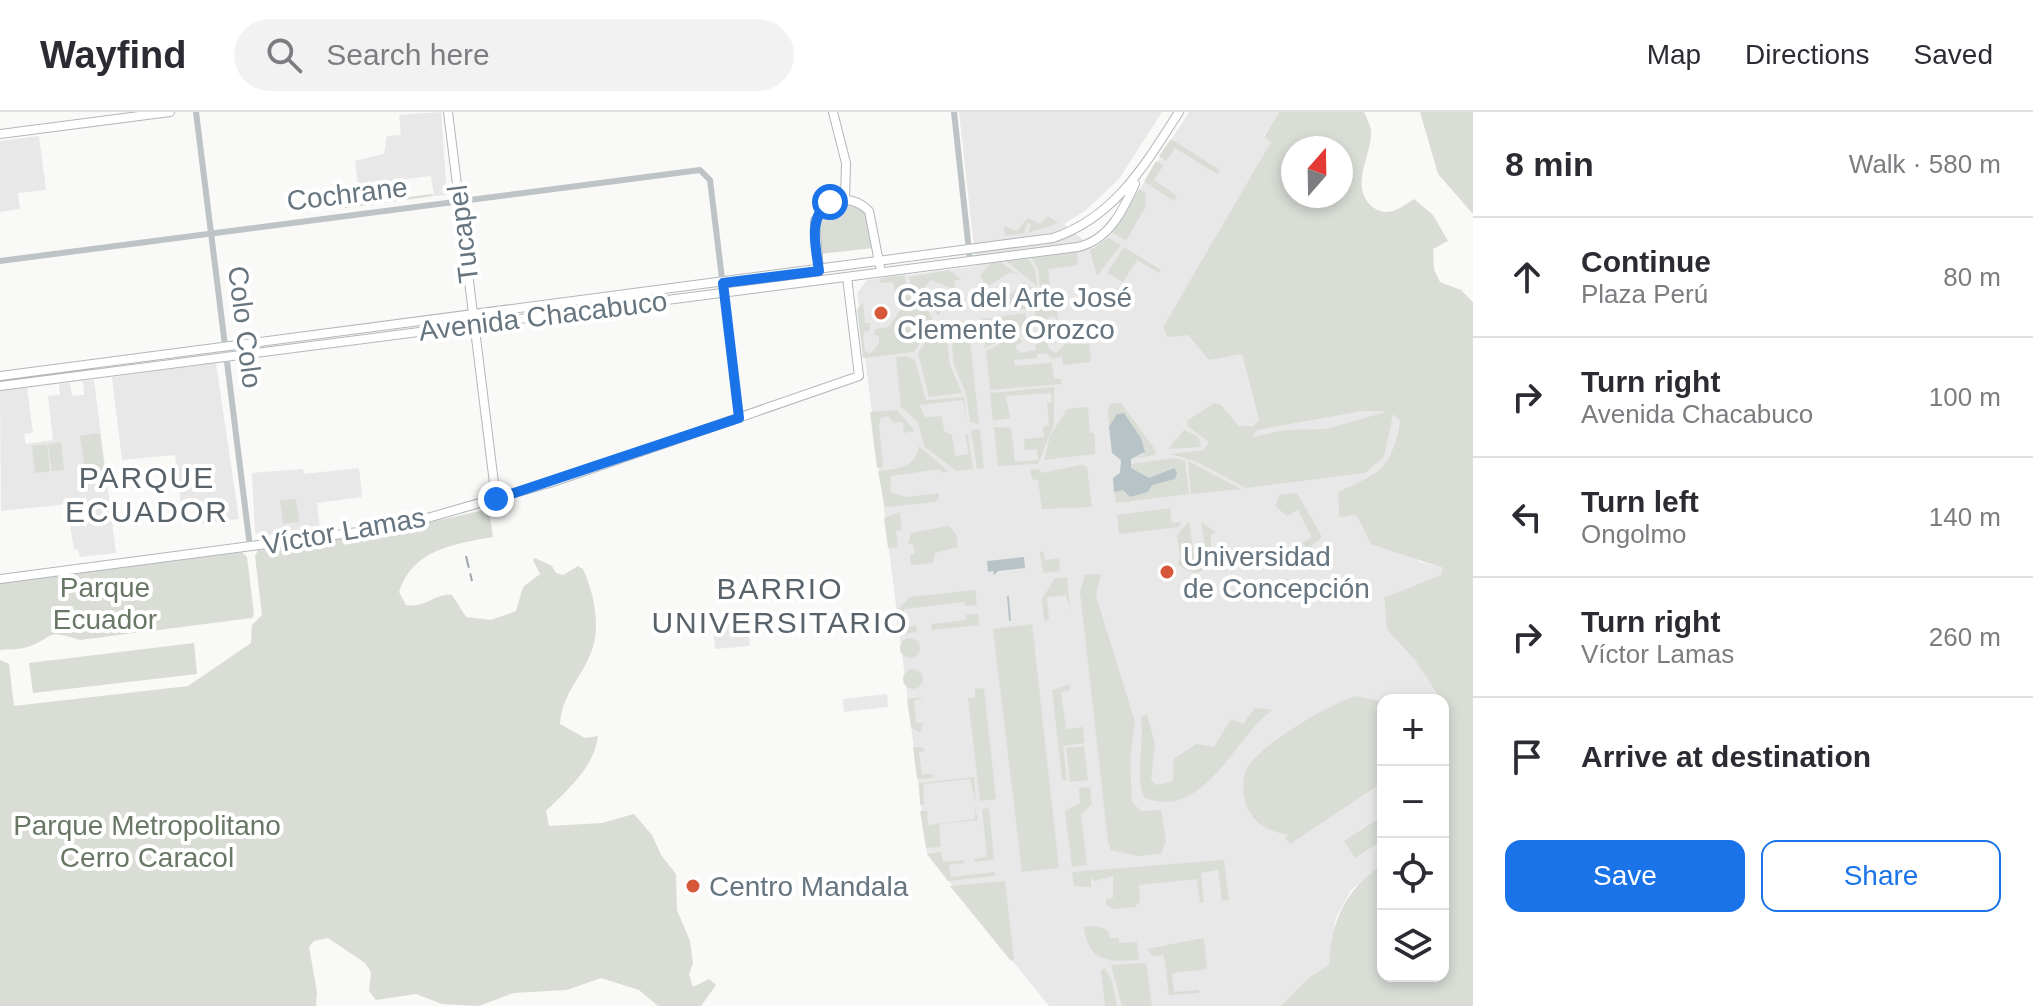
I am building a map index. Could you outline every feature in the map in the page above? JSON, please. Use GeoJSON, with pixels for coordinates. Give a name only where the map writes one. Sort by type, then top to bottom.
{"type":"FeatureCollection","features":[{"type":"Feature","properties":{"kind":"main road"},"geometry":{"type":"LineString","coordinates":[[0,134],[170,112]]}},
{"type":"Feature","properties":{"kind":"main road","name":"Tucapel"},"geometry":{"type":"LineString","coordinates":[[448,112],[496,499]]}},
{"type":"Feature","properties":{"kind":"main road"},"geometry":{"type":"LineString","coordinates":[[833,112],[846,163],[845,199]]}},
{"type":"Feature","properties":{"kind":"main road"},"geometry":{"type":"LineString","coordinates":[[1140,172],[1179,112]]}},
{"type":"Feature","properties":{"kind":"main road","name":"Avenida Chacabuco"},"geometry":{"type":"LineString","coordinates":[[969,255],[1044,240],[1075,229],[1105,210],[1140,172]]}},
{"type":"Feature","properties":{"kind":"main road","name":"Avenida Chacabuco"},"geometry":{"type":"LineString","coordinates":[[724,288],[819,271],[1085,245],[1099,239],[1114,222],[1140,172]]}},
{"type":"Feature","properties":{"kind":"main road"},"geometry":{"type":"LineString","coordinates":[[819,271],[815,221],[826,204],[845,199],[857,202],[869,211],[880,267]]}},
{"type":"Feature","properties":{"kind":"main road","name":"Avenida Chacabuco"},"geometry":{"type":"LineString","coordinates":[[0,386],[473,319],[724,288],[847,277],[880,267]]}},
{"type":"Feature","properties":{"kind":"main road","name":"Víctor Lamas"},"geometry":{"type":"LineString","coordinates":[[0,579],[386,529],[496,499],[859,376],[847,277]]}},
{"type":"Feature","properties":{"kind":"main road","name":"Avenida Chacabuco"},"geometry":{"type":"LineString","coordinates":[[0,376],[226,352]]}},
{"type":"Feature","properties":{"kind":"street","name":"Colo Colo"},"geometry":{"type":"LineString","coordinates":[[196,112],[250,547]]}},
{"type":"Feature","properties":{"kind":"street"},"geometry":{"type":"LineString","coordinates":[[954,112],[969,255]]}},
{"type":"Feature","properties":{"kind":"street","name":"Cochrane"},"geometry":{"type":"LineString","coordinates":[[0,261],[700,170],[710,180],[724,288]]}},
{"type":"Feature","properties":{"kind":"street"},"geometry":{"type":"LineString","coordinates":[[724,288],[739,418]]}},
{"type":"Feature","properties":{"kind":"shaded area"},"geometry":{"type":"Polygon","coordinates":[[[441,112],[447,195],[434,196],[431,176],[358,185],[355,161],[384,154],[387,136],[401,135],[399,115],[441,112]]]}},
{"type":"Feature","properties":{"kind":"shaded area","name":"Universidad de Concepción"},"geometry":{"type":"Polygon","coordinates":[[[959,112],[1162,112],[1119,179],[1085,211],[1064,224],[1094,249],[1112,233],[1189,112],[1279,112],[1264,136],[1271,142],[1163,327],[1188,334],[1209,359],[1242,354],[1259,420],[1253,426],[1239,426],[1221,405],[1188,427],[1217,447],[1248,441],[1258,430],[1363,411],[1393,413],[1400,421],[1391,459],[1371,477],[1338,492],[1339,516],[1356,515],[1362,528],[1421,562],[1443,568],[1442,575],[1384,599],[1387,630],[1415,660],[1438,694],[1377,694],[1377,869],[1351,890],[1336,918],[1329,965],[1307,979],[1281,1006],[1049,1006],[927,854],[857,293],[867,280],[976,266],[959,112]]]}},
{"type":"Feature","properties":{"kind":"shaded area"},"geometry":{"type":"Polygon","coordinates":[[[39,136],[46,190],[18,193],[20,209],[0,212],[0,141],[39,136]]]}},
{"type":"Feature","properties":{"kind":"shaded area"},"geometry":{"type":"Polygon","coordinates":[[[216,363],[239,519],[202,524],[199,504],[181,506],[175,455],[122,460],[112,377],[216,363]]]}},
{"type":"Feature","properties":{"kind":"shaded area"},"geometry":{"type":"Polygon","coordinates":[[[94,380],[116,553],[80,557],[78,549],[74,550],[67,504],[1,511],[0,390],[27,387],[33,433],[24,434],[26,444],[53,440],[48,396],[60,395],[59,384],[70,383],[72,396],[84,395],[83,381],[94,380]]]}},
{"type":"Feature","properties":{"kind":"shaded area"},"geometry":{"type":"Polygon","coordinates":[[[1124,413],[1141,438],[1145,452],[1131,459],[1131,468],[1149,478],[1174,468],[1177,472],[1175,479],[1152,485],[1148,492],[1130,497],[1123,490],[1114,492],[1113,478],[1120,473],[1121,460],[1112,453],[1109,427],[1117,414],[1124,413]]]}},
{"type":"Feature","properties":{"kind":"shaded area"},"geometry":{"type":"Polygon","coordinates":[[[359,468],[362,497],[317,503],[320,528],[306,525],[300,531],[262,536],[255,533],[252,473],[303,469],[304,474],[359,468]]]}},
{"type":"Feature","properties":{"kind":"shaded area"},"geometry":{"type":"Polygon","coordinates":[[[1024,557],[1025,568],[998,571],[994,575],[993,571],[988,572],[987,561],[1024,557]]]}},
{"type":"Feature","properties":{"kind":"shaded area"},"geometry":{"type":"Polygon","coordinates":[[[747,619],[750,646],[715,649],[713,622],[747,619]]]}},
{"type":"Feature","properties":{"kind":"shaded area"},"geometry":{"type":"Polygon","coordinates":[[[887,694],[888,707],[844,712],[843,699],[887,694]]]}},
{"type":"Feature","properties":{"kind":"green space"},"geometry":{"type":"Polygon","coordinates":[[[1279,112],[1364,112],[1371,130],[1362,181],[1366,200],[1384,212],[1395,210],[1414,199],[1433,215],[1448,241],[1433,249],[1434,269],[1440,282],[1461,290],[1473,302],[1473,1006],[1281,1006],[1307,979],[1329,965],[1333,933],[1343,907],[1359,884],[1377,869],[1377,982],[1449,982],[1449,694],[1437,694],[1415,660],[1387,630],[1384,598],[1441,575],[1443,568],[1371,544],[1356,515],[1339,517],[1338,492],[1374,474],[1388,460],[1400,421],[1393,414],[1384,457],[1365,473],[1246,488],[1195,461],[1170,454],[1204,450],[1209,442],[1188,427],[1187,421],[1214,403],[1221,405],[1239,426],[1253,426],[1259,420],[1242,354],[1209,360],[1188,335],[1168,337],[1163,327],[1271,142],[1264,137],[1279,112]],[[1363,411],[1258,430],[1252,437],[1286,430],[1326,429],[1386,412],[1363,411]]]}},
{"type":"Feature","properties":{"kind":"green space"},"geometry":{"type":"Polygon","coordinates":[[[1420,112],[1473,112],[1473,214],[1438,174],[1420,112]]]}},
{"type":"Feature","properties":{"kind":"green space"},"geometry":{"type":"Polygon","coordinates":[[[1171,139],[1220,170],[1217,174],[1175,148],[1166,161],[1159,156],[1171,139]]]}},
{"type":"Feature","properties":{"kind":"green space"},"geometry":{"type":"Polygon","coordinates":[[[1156,161],[1163,166],[1154,180],[1177,196],[1174,201],[1151,186],[1151,182],[1149,185],[1144,182],[1156,161]]]}},
{"type":"Feature","properties":{"kind":"green space"},"geometry":{"type":"Polygon","coordinates":[[[1139,189],[1145,192],[1146,206],[1126,241],[1113,233],[1139,189]]]}},
{"type":"Feature","properties":{"kind":"green space"},"geometry":{"type":"Polygon","coordinates":[[[434,196],[345,208],[340,198],[344,197],[345,205],[434,196]]]}},
{"type":"Feature","properties":{"kind":"green space"},"geometry":{"type":"Polygon","coordinates":[[[835,203],[862,210],[869,221],[874,248],[820,254],[821,219],[835,203]]]}},
{"type":"Feature","properties":{"kind":"green space"},"geometry":{"type":"Polygon","coordinates":[[[1048,216],[1058,223],[1028,233],[1031,225],[1028,222],[1024,233],[1005,236],[1004,226],[1017,231],[1028,218],[1040,224],[1048,216]]]}},
{"type":"Feature","properties":{"kind":"green space"},"geometry":{"type":"Polygon","coordinates":[[[1109,238],[1121,245],[1097,276],[1090,250],[1109,238]]]}},
{"type":"Feature","properties":{"kind":"green space"},"geometry":{"type":"Polygon","coordinates":[[[1124,247],[1161,270],[1159,273],[1137,260],[1123,282],[1107,273],[1124,247]]]}},
{"type":"Feature","properties":{"kind":"green space"},"geometry":{"type":"Polygon","coordinates":[[[1077,252],[1078,265],[1048,269],[1051,295],[1040,288],[1038,269],[1032,258],[1077,252]]]}},
{"type":"Feature","properties":{"kind":"green space"},"geometry":{"type":"Polygon","coordinates":[[[1028,259],[1035,269],[1037,286],[1006,261],[1028,259]]]}},
{"type":"Feature","properties":{"kind":"green space"},"geometry":{"type":"Polygon","coordinates":[[[1001,262],[1019,276],[1011,272],[986,287],[980,275],[991,263],[1001,262]]]}},
{"type":"Feature","properties":{"kind":"green space"},"geometry":{"type":"Polygon","coordinates":[[[949,270],[962,280],[955,280],[954,289],[931,280],[922,290],[944,302],[939,316],[912,287],[909,277],[949,270]]]}},
{"type":"Feature","properties":{"kind":"green space"},"geometry":{"type":"Polygon","coordinates":[[[905,275],[909,288],[927,309],[933,322],[914,352],[863,358],[857,309],[863,303],[865,323],[870,323],[869,332],[866,330],[863,335],[865,351],[870,354],[879,343],[879,337],[874,334],[876,329],[888,327],[906,303],[905,292],[895,292],[893,282],[879,283],[881,278],[905,275]]]}},
{"type":"Feature","properties":{"kind":"green space"},"geometry":{"type":"Polygon","coordinates":[[[1024,282],[1037,292],[1039,302],[1027,309],[1005,310],[1003,294],[1012,294],[1024,282]]]}},
{"type":"Feature","properties":{"kind":"green space"},"geometry":{"type":"Polygon","coordinates":[[[1052,303],[1053,309],[1057,309],[1058,322],[1054,316],[1036,322],[1035,311],[1052,303]]]}},
{"type":"Feature","properties":{"kind":"green space"},"geometry":{"type":"Polygon","coordinates":[[[1025,313],[1028,327],[985,348],[982,319],[1025,313]]]}},
{"type":"Feature","properties":{"kind":"green space"},"geometry":{"type":"Polygon","coordinates":[[[968,321],[979,424],[970,422],[966,393],[954,365],[950,323],[968,321]]]}},
{"type":"Feature","properties":{"kind":"green space"},"geometry":{"type":"Polygon","coordinates":[[[937,325],[945,327],[950,365],[962,393],[929,397],[918,353],[937,325]]]}},
{"type":"Feature","properties":{"kind":"green space"},"geometry":{"type":"Polygon","coordinates":[[[1017,335],[1022,342],[1015,346],[1019,353],[1036,350],[1035,345],[1046,341],[1050,350],[1056,353],[1065,344],[1089,344],[1091,362],[1063,365],[1062,356],[1052,359],[1046,353],[1037,354],[1037,358],[1014,360],[1015,366],[1052,363],[1054,379],[1061,379],[1062,384],[990,390],[986,351],[1017,335]]]}},
{"type":"Feature","properties":{"kind":"green space"},"geometry":{"type":"Polygon","coordinates":[[[906,356],[915,360],[926,400],[964,397],[966,422],[963,400],[919,405],[925,417],[942,416],[944,431],[952,435],[955,456],[969,454],[965,434],[968,434],[973,469],[956,471],[924,446],[918,422],[901,407],[896,357],[906,356]]]}},
{"type":"Feature","properties":{"kind":"green space"},"geometry":{"type":"Polygon","coordinates":[[[1054,387],[1054,424],[1038,464],[998,466],[994,427],[1011,428],[1015,462],[1038,460],[1037,449],[1025,450],[1024,439],[1044,437],[1043,427],[1049,425],[1047,403],[1052,402],[1051,393],[1006,396],[1010,418],[993,421],[990,393],[1054,387]]]}},
{"type":"Feature","properties":{"kind":"green space"},"geometry":{"type":"Polygon","coordinates":[[[1112,403],[1121,403],[1156,451],[1155,455],[1131,459],[1144,455],[1141,438],[1124,413],[1119,413],[1109,427],[1108,408],[1112,403]]]}},
{"type":"Feature","properties":{"kind":"green space"},"geometry":{"type":"Polygon","coordinates":[[[1088,407],[1090,432],[1095,434],[1095,454],[1044,460],[1050,436],[1067,409],[1088,407]]]}},
{"type":"Feature","properties":{"kind":"green space"},"geometry":{"type":"Polygon","coordinates":[[[897,410],[915,431],[904,433],[903,422],[894,423],[888,416],[881,418],[883,467],[877,468],[870,412],[897,410]]]}},
{"type":"Feature","properties":{"kind":"green space"},"geometry":{"type":"Polygon","coordinates":[[[980,429],[984,468],[977,469],[971,430],[980,429]]]}},
{"type":"Feature","properties":{"kind":"green space"},"geometry":{"type":"Polygon","coordinates":[[[1184,430],[1198,436],[1201,447],[1168,449],[1184,430]]]}},
{"type":"Feature","properties":{"kind":"green space"},"geometry":{"type":"Polygon","coordinates":[[[100,433],[106,481],[87,484],[80,436],[100,433]]]}},
{"type":"Feature","properties":{"kind":"green space"},"geometry":{"type":"Polygon","coordinates":[[[61,442],[64,470],[52,471],[48,444],[61,442]]]}},
{"type":"Feature","properties":{"kind":"green space"},"geometry":{"type":"Polygon","coordinates":[[[47,444],[50,471],[35,473],[32,446],[47,444]]]}},
{"type":"Feature","properties":{"kind":"green space"},"geometry":{"type":"Polygon","coordinates":[[[919,446],[948,471],[941,473],[940,469],[891,476],[890,492],[906,497],[939,493],[939,497],[936,502],[885,507],[878,471],[910,463],[919,446]]]}},
{"type":"Feature","properties":{"kind":"green space"},"geometry":{"type":"Polygon","coordinates":[[[1175,458],[1185,461],[1189,494],[1116,503],[1114,492],[1123,489],[1130,497],[1174,468],[1149,478],[1130,468],[1130,464],[1175,458]]]}},
{"type":"Feature","properties":{"kind":"green space"},"geometry":{"type":"Polygon","coordinates":[[[1188,461],[1241,489],[1191,494],[1188,461]]]}},
{"type":"Feature","properties":{"kind":"green space"},"geometry":{"type":"Polygon","coordinates":[[[1081,465],[1087,467],[1092,507],[1042,509],[1038,480],[1032,479],[1030,470],[1040,469],[1041,473],[1081,465]]]}},
{"type":"Feature","properties":{"kind":"green space"},"geometry":{"type":"Polygon","coordinates":[[[1297,493],[1322,537],[1308,549],[1302,543],[1312,537],[1298,510],[1287,516],[1275,506],[1280,495],[1297,493]]]}},
{"type":"Feature","properties":{"kind":"green space"},"geometry":{"type":"Polygon","coordinates":[[[296,499],[299,522],[283,524],[280,500],[296,499]]]}},
{"type":"Feature","properties":{"kind":"green space"},"geometry":{"type":"Polygon","coordinates":[[[1170,508],[1172,523],[1182,522],[1178,527],[1119,534],[1117,515],[1170,508]]]}},
{"type":"Feature","properties":{"kind":"green space","name":"Parque Metropolitano Cerro Caracol"},"geometry":{"type":"Polygon","coordinates":[[[489,509],[493,537],[450,546],[425,558],[414,566],[399,592],[406,605],[452,595],[466,617],[491,620],[516,611],[523,587],[540,574],[533,560],[535,558],[563,575],[578,566],[583,569],[593,600],[596,634],[590,655],[567,696],[560,724],[585,738],[598,736],[585,768],[546,811],[549,826],[602,823],[634,814],[652,835],[661,855],[676,874],[677,910],[690,941],[693,963],[689,974],[693,987],[709,979],[716,985],[701,1006],[658,1006],[639,990],[601,978],[567,990],[513,993],[479,1006],[442,1004],[416,994],[376,1000],[369,991],[371,972],[365,963],[328,938],[314,941],[309,947],[317,992],[316,1006],[0,1006],[0,660],[9,664],[14,706],[188,686],[251,643],[252,625],[262,615],[255,556],[258,550],[377,534],[489,509]]]}},
{"type":"Feature","properties":{"kind":"green space"},"geometry":{"type":"Polygon","coordinates":[[[900,512],[902,530],[896,531],[898,547],[888,548],[884,518],[900,512]]]}},
{"type":"Feature","properties":{"kind":"green space"},"geometry":{"type":"Polygon","coordinates":[[[1189,521],[1195,565],[1208,563],[1201,522],[1216,532],[1211,534],[1211,562],[1199,572],[1191,572],[1177,564],[1180,559],[1177,535],[1189,521]]]}},
{"type":"Feature","properties":{"kind":"green space"},"geometry":{"type":"Polygon","coordinates":[[[949,526],[956,534],[958,547],[935,553],[933,563],[911,565],[910,555],[915,554],[913,544],[908,544],[911,533],[949,526]]]}},
{"type":"Feature","properties":{"kind":"green space"},"geometry":{"type":"Polygon","coordinates":[[[1043,551],[1045,560],[1059,558],[1060,571],[1043,573],[1040,552],[1043,551]]]}},
{"type":"Feature","properties":{"kind":"green space","name":"Parque Ecuador"},"geometry":{"type":"Polygon","coordinates":[[[242,552],[247,557],[252,618],[80,640],[54,635],[24,648],[0,650],[0,583],[242,552]]]}},
{"type":"Feature","properties":{"kind":"green space"},"geometry":{"type":"Polygon","coordinates":[[[1101,574],[1096,596],[1135,722],[1130,758],[1132,802],[1141,811],[1161,810],[1166,841],[1161,854],[1138,856],[1111,850],[1108,842],[1080,592],[1085,575],[1101,574]]]}},
{"type":"Feature","properties":{"kind":"green space"},"geometry":{"type":"Polygon","coordinates":[[[1067,577],[1070,609],[1066,595],[1047,597],[1049,620],[1044,621],[1042,599],[1055,578],[1067,577]]]}},
{"type":"Feature","properties":{"kind":"green space"},"geometry":{"type":"Polygon","coordinates":[[[975,590],[977,605],[965,606],[964,602],[904,609],[905,627],[916,626],[917,632],[899,634],[896,612],[910,597],[975,590]]]}},
{"type":"Feature","properties":{"kind":"green space"},"geometry":{"type":"Polygon","coordinates":[[[978,614],[979,625],[932,630],[931,624],[966,620],[966,615],[978,614]]]}},
{"type":"Feature","properties":{"kind":"green space"},"geometry":{"type":"Polygon","coordinates":[[[1032,624],[1059,868],[1022,872],[993,629],[1032,624]]]}},
{"type":"Feature","properties":{"kind":"green space"},"geometry":{"type":"Polygon","coordinates":[[[910,638],[917,641],[920,648],[917,655],[910,658],[903,655],[900,648],[903,641],[910,638]]]}},
{"type":"Feature","properties":{"kind":"green space"},"geometry":{"type":"Polygon","coordinates":[[[194,643],[197,674],[33,693],[29,663],[194,643]]]}},
{"type":"Feature","properties":{"kind":"green space"},"geometry":{"type":"Polygon","coordinates":[[[913,669],[920,672],[923,679],[920,686],[913,689],[906,686],[903,679],[906,672],[913,669]]]}},
{"type":"Feature","properties":{"kind":"green space"},"geometry":{"type":"Polygon","coordinates":[[[1070,684],[1070,690],[1061,692],[1066,729],[1083,727],[1084,743],[1063,746],[1067,781],[1062,779],[1052,690],[1070,684]]]}},
{"type":"Feature","properties":{"kind":"green space"},"geometry":{"type":"Polygon","coordinates":[[[984,688],[996,799],[980,801],[968,698],[975,697],[975,689],[984,688]]]}},
{"type":"Feature","properties":{"kind":"green space"},"geometry":{"type":"Polygon","coordinates":[[[1357,696],[1377,701],[1377,786],[1290,844],[1285,838],[1288,835],[1265,827],[1251,815],[1244,794],[1246,772],[1255,758],[1281,737],[1357,696]]]}},
{"type":"Feature","properties":{"kind":"green space"},"geometry":{"type":"Polygon","coordinates":[[[924,697],[914,701],[916,723],[923,723],[920,733],[911,727],[907,699],[924,697]]]}},
{"type":"Feature","properties":{"kind":"green space"},"geometry":{"type":"Polygon","coordinates":[[[1255,708],[1272,710],[1201,788],[1184,798],[1166,802],[1145,798],[1140,782],[1141,717],[1147,714],[1155,744],[1151,780],[1157,785],[1173,781],[1174,759],[1196,744],[1214,747],[1231,719],[1243,724],[1255,708]]]}},
{"type":"Feature","properties":{"kind":"green space"},"geometry":{"type":"Polygon","coordinates":[[[1084,746],[1088,780],[1070,782],[1066,748],[1084,746]]]}},
{"type":"Feature","properties":{"kind":"green space"},"geometry":{"type":"Polygon","coordinates":[[[913,747],[926,751],[919,752],[922,774],[933,774],[933,778],[917,779],[913,747]]]}},
{"type":"Feature","properties":{"kind":"green space"},"geometry":{"type":"Polygon","coordinates":[[[974,777],[976,804],[970,779],[923,784],[924,804],[920,805],[919,783],[974,777]]]}},
{"type":"Feature","properties":{"kind":"green space"},"geometry":{"type":"Polygon","coordinates":[[[1090,787],[1092,804],[1081,814],[1087,865],[1072,867],[1065,811],[1080,803],[1079,788],[1090,787]]]}},
{"type":"Feature","properties":{"kind":"green space"},"geometry":{"type":"Polygon","coordinates":[[[975,808],[978,820],[939,824],[941,847],[926,848],[920,811],[927,811],[928,825],[975,819],[975,808]]]}},
{"type":"Feature","properties":{"kind":"green space"},"geometry":{"type":"Polygon","coordinates":[[[989,808],[994,860],[974,862],[974,859],[987,857],[982,809],[989,808]]]}},
{"type":"Feature","properties":{"kind":"green space"},"geometry":{"type":"Polygon","coordinates":[[[1377,820],[1377,844],[1355,858],[1344,841],[1377,820]]]}},
{"type":"Feature","properties":{"kind":"green space"},"geometry":{"type":"Polygon","coordinates":[[[941,852],[943,862],[964,860],[965,863],[949,865],[951,877],[995,872],[995,876],[948,881],[927,854],[941,852]]]}},
{"type":"Feature","properties":{"kind":"green space"},"geometry":{"type":"Polygon","coordinates":[[[1224,860],[1229,900],[1222,901],[1218,870],[1201,873],[1204,903],[1200,903],[1197,879],[1139,885],[1140,901],[1135,907],[1114,909],[1106,905],[1106,899],[1113,898],[1113,876],[1095,881],[1091,878],[1091,887],[1074,886],[1072,872],[1224,860]]]}},
{"type":"Feature","properties":{"kind":"green space"},"geometry":{"type":"Polygon","coordinates":[[[1005,881],[1014,959],[1011,961],[950,886],[1005,881]]]}},
{"type":"Feature","properties":{"kind":"green space"},"geometry":{"type":"Polygon","coordinates":[[[1096,926],[1107,930],[1110,938],[1119,938],[1119,943],[1137,942],[1139,960],[1109,960],[1095,953],[1086,939],[1084,927],[1096,926]]]}},
{"type":"Feature","properties":{"kind":"green space"},"geometry":{"type":"Polygon","coordinates":[[[1204,939],[1207,969],[1172,973],[1174,992],[1199,990],[1199,993],[1169,995],[1164,955],[1153,956],[1147,949],[1204,939]]]}},
{"type":"Feature","properties":{"kind":"green space"},"geometry":{"type":"Polygon","coordinates":[[[1146,963],[1152,1006],[1122,1006],[1111,965],[1146,963]]]}},
{"type":"Feature","properties":{"kind":"green space"},"geometry":{"type":"Polygon","coordinates":[[[1105,968],[1112,981],[1117,1006],[1105,1006],[1101,970],[1105,968]]]}},
{"type":"Feature","properties":{"kind":"waterway"},"geometry":{"type":"LineString","coordinates":[[1008,597],[1010,620]]}},
{"type":"Feature","properties":{"kind":"railway"},"geometry":{"type":"LineString","coordinates":[[466,556],[472,581]]}},
{"type":"Feature","properties":{"kind":"place","name":"Casa del Arte José Clemente Orozco"},"geometry":{"type":"Point","coordinates":[881,313]}},
{"type":"Feature","properties":{"kind":"place","name":"Universidad de Concepción"},"geometry":{"type":"Point","coordinates":[1167,572]}},
{"type":"Feature","properties":{"kind":"place","name":"Centro Mandala"},"geometry":{"type":"Point","coordinates":[693,886]}},
{"type":"Feature","properties":{"kind":"district","name":"PARQUE ECUADOR"},"geometry":{"type":"Point","coordinates":[147,494]}},
{"type":"Feature","properties":{"kind":"district","name":"BARRIO UNIVERSITARIO"},"geometry":{"type":"Point","coordinates":[780,605]}},
{"type":"Feature","properties":{"kind":"route"},"geometry":{"type":"LineString","coordinates":[[496,499],[739,418],[723,283],[819,271],[815,221],[820,210],[830,202]]}}]}
